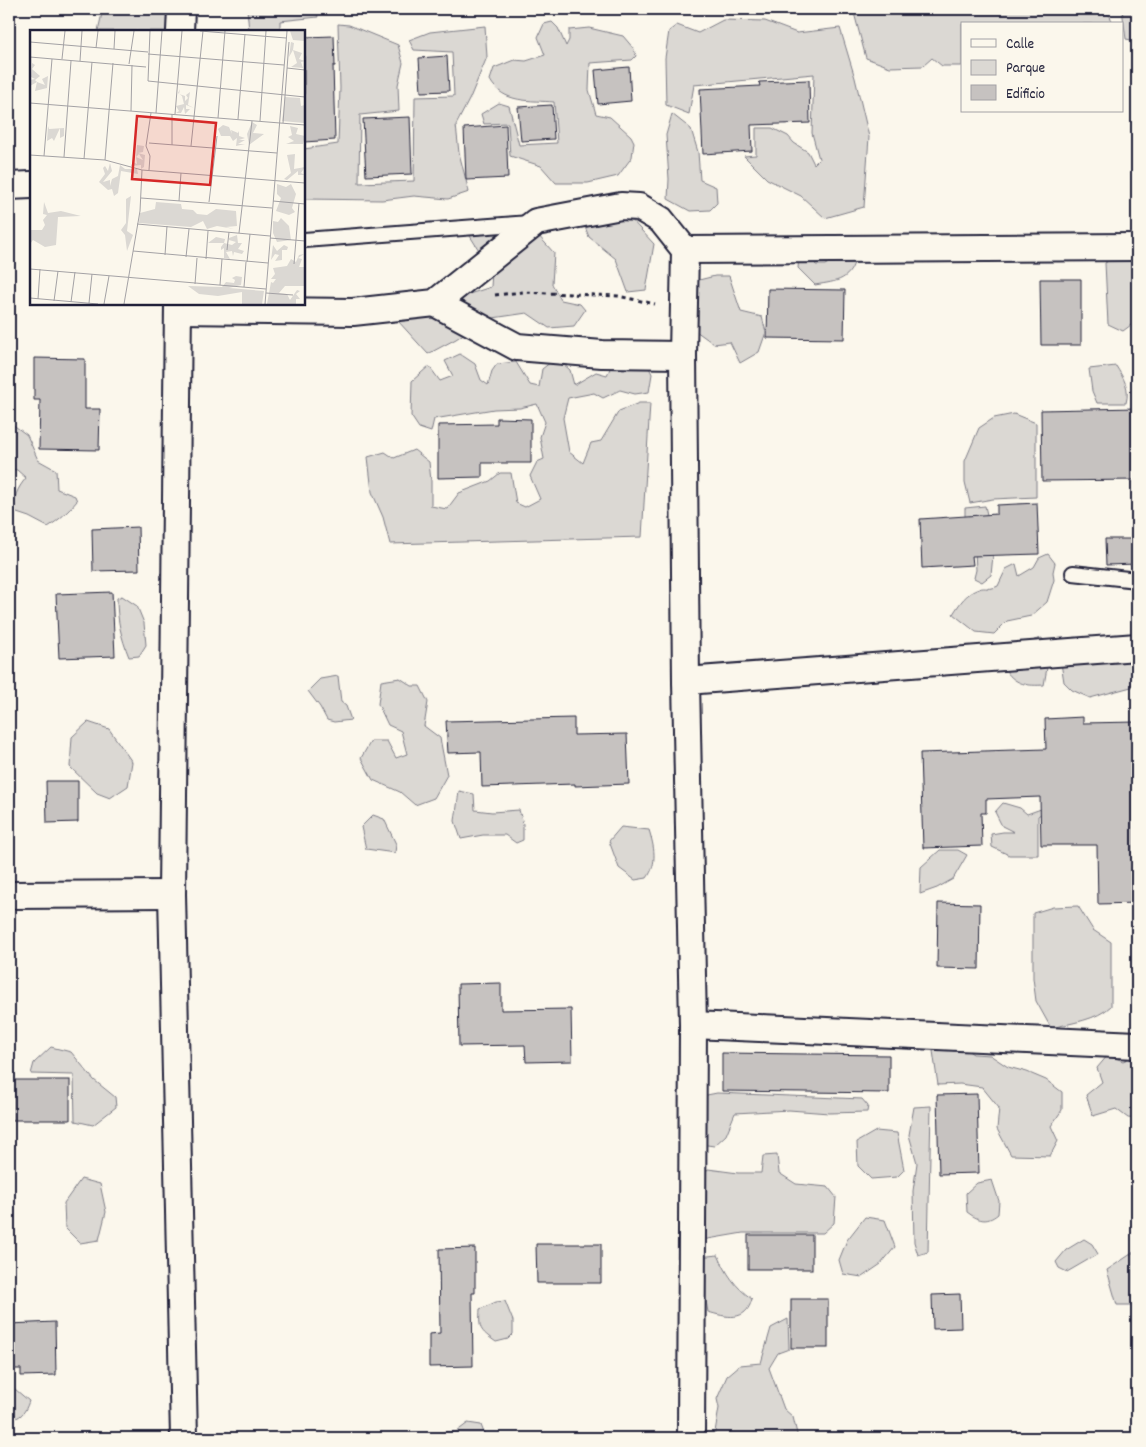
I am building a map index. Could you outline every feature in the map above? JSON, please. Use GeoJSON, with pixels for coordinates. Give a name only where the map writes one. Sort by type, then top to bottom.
{"type":"FeatureCollection","features":[{"type":"Feature","properties":{"kind":"street"},"geometry":{"type":"LineString","coordinates":[[180,30],[181,9]]}},
{"type":"Feature","properties":{"kind":"street"},"geometry":{"type":"LineString","coordinates":[[9,186],[30,185]]}},
{"type":"Feature","properties":{"kind":"street"},"geometry":{"type":"LineString","coordinates":[[184,1438],[172,894],[178,307],[353,312],[434,302],[536,222],[621,206],[639,207],[661,220],[685,250],[683,355],[686,681],[693,1025],[691,1438]]}},
{"type":"Feature","properties":{"kind":"street"},"geometry":{"type":"LineString","coordinates":[[685,250],[1137,247]]}},
{"type":"Feature","properties":{"kind":"street"},"geometry":{"type":"LineString","coordinates":[[434,302],[517,347],[602,354],[683,355]]}},
{"type":"Feature","properties":{"kind":"street"},"geometry":{"type":"LineString","coordinates":[[686,681],[1137,647]]}},
{"type":"Feature","properties":{"kind":"street"},"geometry":{"type":"LineString","coordinates":[[9,895],[172,894]]}},
{"type":"Feature","properties":{"kind":"street"},"geometry":{"type":"LineString","coordinates":[[693,1025],[1137,1045]]}},
{"type":"Feature","properties":{"kind":"lane"},"geometry":{"type":"LineString","coordinates":[[305,240],[536,222]]}},
{"type":"Feature","properties":{"kind":"lane"},"geometry":{"type":"LineString","coordinates":[[1073,573],[1137,580]]}},
{"type":"Feature","properties":{"kind":"path"},"geometry":{"type":"LineString","coordinates":[[494,295],[523,292],[618,296],[683,311]]}},
{"type":"Feature","properties":{"kind":"green space"},"geometry":{"type":"Polygon","coordinates":[[[103,9],[189,9],[185,30],[98,30],[103,9]]]}},
{"type":"Feature","properties":{"kind":"green space"},"geometry":{"type":"Polygon","coordinates":[[[247,9],[316,9],[318,17],[280,21],[280,30],[249,30],[247,9]]]}},
{"type":"Feature","properties":{"kind":"green space"},"geometry":{"type":"Polygon","coordinates":[[[853,9],[1099,9],[1110,16],[1112,22],[961,22],[961,66],[942,66],[932,58],[923,66],[890,67],[866,58],[853,9]]]}},
{"type":"Feature","properties":{"kind":"green space"},"geometry":{"type":"Polygon","coordinates":[[[1122,9],[1137,9],[1137,41],[1126,39],[1122,9]]]}},
{"type":"Feature","properties":{"kind":"green space"},"geometry":{"type":"Polygon","coordinates":[[[723,20],[765,21],[797,33],[840,28],[855,78],[869,137],[864,207],[825,218],[801,196],[767,179],[744,156],[756,155],[756,128],[772,128],[788,136],[794,143],[808,152],[814,164],[819,159],[812,133],[814,74],[694,85],[689,114],[666,105],[665,58],[669,31],[677,25],[698,33],[723,20]]]}},
{"type":"Feature","properties":{"kind":"green space"},"geometry":{"type":"Polygon","coordinates":[[[552,22],[558,28],[566,46],[569,40],[569,30],[589,28],[623,36],[634,49],[636,56],[632,60],[590,63],[589,90],[596,114],[610,117],[631,136],[634,142],[632,157],[618,176],[588,183],[556,183],[541,166],[510,156],[508,123],[484,124],[481,114],[499,103],[509,106],[519,145],[557,143],[554,102],[510,97],[496,88],[490,80],[494,68],[514,60],[526,61],[545,55],[538,37],[544,24],[552,22]]]}},
{"type":"Feature","properties":{"kind":"green space"},"geometry":{"type":"Polygon","coordinates":[[[338,24],[349,25],[398,45],[403,63],[398,85],[399,111],[360,115],[359,183],[414,181],[415,97],[454,96],[452,52],[414,50],[409,40],[430,32],[485,26],[487,57],[470,98],[456,125],[459,153],[469,192],[448,199],[414,196],[382,200],[305,199],[305,149],[338,144],[340,88],[338,24]]]}},
{"type":"Feature","properties":{"kind":"green space"},"geometry":{"type":"Polygon","coordinates":[[[672,114],[691,129],[698,152],[700,180],[716,187],[717,203],[710,210],[690,211],[668,199],[669,179],[666,135],[672,114]]]}},
{"type":"Feature","properties":{"kind":"green space"},"geometry":{"type":"Polygon","coordinates":[[[628,216],[654,244],[646,290],[628,292],[616,259],[589,237],[581,217],[628,216]]]}},
{"type":"Feature","properties":{"kind":"green space"},"geometry":{"type":"Polygon","coordinates":[[[478,223],[537,234],[554,253],[552,284],[561,300],[580,304],[585,310],[574,326],[549,328],[527,313],[486,319],[456,339],[428,354],[398,321],[404,305],[424,302],[435,286],[446,288],[463,296],[491,287],[492,271],[470,236],[478,223]]]}},
{"type":"Feature","properties":{"kind":"green space"},"geometry":{"type":"Polygon","coordinates":[[[843,255],[856,255],[851,270],[837,281],[815,285],[798,268],[799,257],[808,256],[816,265],[825,265],[843,255]]]}},
{"type":"Feature","properties":{"kind":"green space"},"geometry":{"type":"Polygon","coordinates":[[[1119,255],[1136,264],[1137,315],[1135,322],[1123,331],[1108,324],[1105,263],[1119,255]]]}},
{"type":"Feature","properties":{"kind":"green space"},"geometry":{"type":"Polygon","coordinates":[[[715,276],[729,276],[741,312],[762,317],[766,332],[759,352],[740,363],[730,342],[714,344],[696,331],[694,322],[698,306],[695,281],[715,276]]]}},
{"type":"Feature","properties":{"kind":"green space"},"geometry":{"type":"Polygon","coordinates":[[[460,354],[475,364],[481,380],[488,385],[492,371],[497,364],[516,362],[530,385],[539,387],[542,369],[551,362],[560,361],[570,370],[574,385],[596,372],[607,375],[615,358],[646,361],[652,374],[649,392],[635,394],[620,390],[603,398],[594,393],[568,398],[563,418],[569,452],[583,463],[591,443],[601,441],[619,411],[639,403],[650,403],[642,537],[390,544],[383,517],[372,492],[368,457],[385,452],[394,458],[414,450],[429,462],[431,506],[447,509],[459,493],[490,481],[500,473],[511,473],[516,503],[525,507],[540,499],[530,476],[537,462],[544,459],[540,437],[545,422],[537,404],[520,408],[494,409],[434,419],[431,432],[419,428],[411,416],[412,381],[429,366],[440,381],[453,376],[445,361],[460,354]]]}},
{"type":"Feature","properties":{"kind":"green space"},"geometry":{"type":"Polygon","coordinates":[[[1116,366],[1127,388],[1126,403],[1097,403],[1092,391],[1089,369],[1116,366]]]}},
{"type":"Feature","properties":{"kind":"green space"},"geometry":{"type":"Polygon","coordinates":[[[1014,414],[1036,423],[1036,497],[993,499],[970,503],[965,482],[965,461],[979,428],[994,418],[1014,414]]]}},
{"type":"Feature","properties":{"kind":"green space"},"geometry":{"type":"Polygon","coordinates":[[[12,424],[27,435],[38,460],[56,470],[57,489],[75,496],[77,501],[64,515],[48,527],[14,512],[16,494],[26,478],[17,470],[9,468],[9,427],[12,424]]]}},
{"type":"Feature","properties":{"kind":"green space"},"geometry":{"type":"Polygon","coordinates":[[[985,506],[994,545],[991,575],[982,582],[974,578],[976,570],[974,531],[965,527],[965,508],[985,506]]]}},
{"type":"Feature","properties":{"kind":"green space"},"geometry":{"type":"Polygon","coordinates":[[[1048,554],[1055,563],[1054,580],[1047,602],[1031,616],[1007,621],[994,634],[976,632],[953,614],[970,593],[981,588],[998,586],[1006,569],[1016,564],[1019,576],[1034,567],[1039,558],[1048,554]]]}},
{"type":"Feature","properties":{"kind":"green space"},"geometry":{"type":"Polygon","coordinates":[[[122,596],[137,606],[144,623],[146,645],[139,656],[129,657],[122,635],[117,598],[122,596]]]}},
{"type":"Feature","properties":{"kind":"green space"},"geometry":{"type":"Polygon","coordinates":[[[1042,638],[1049,656],[1044,685],[1028,685],[1018,682],[1006,671],[1012,658],[1034,640],[1042,638]]]}},
{"type":"Feature","properties":{"kind":"green space"},"geometry":{"type":"Polygon","coordinates":[[[1137,657],[1137,682],[1135,686],[1090,698],[1072,690],[1064,682],[1061,663],[1137,657]]]}},
{"type":"Feature","properties":{"kind":"green space"},"geometry":{"type":"Polygon","coordinates":[[[338,676],[341,702],[346,706],[351,720],[334,722],[327,720],[308,691],[320,679],[338,676]]]}},
{"type":"Feature","properties":{"kind":"green space"},"geometry":{"type":"Polygon","coordinates":[[[400,678],[412,686],[420,686],[428,702],[424,726],[440,738],[447,775],[434,798],[415,805],[400,792],[373,780],[361,758],[371,741],[387,741],[396,758],[407,754],[401,731],[388,725],[378,704],[381,681],[400,678]]]}},
{"type":"Feature","properties":{"kind":"green space"},"geometry":{"type":"Polygon","coordinates":[[[88,722],[109,729],[132,762],[128,786],[110,798],[97,793],[70,767],[72,737],[88,722]]]}},
{"type":"Feature","properties":{"kind":"green space"},"geometry":{"type":"Polygon","coordinates":[[[459,791],[474,794],[475,810],[492,812],[519,810],[523,824],[523,840],[516,843],[505,835],[483,835],[461,839],[455,821],[459,791]]]}},
{"type":"Feature","properties":{"kind":"green space"},"geometry":{"type":"Polygon","coordinates":[[[1003,803],[1020,808],[1027,814],[1041,809],[1042,813],[1038,816],[1038,855],[1009,855],[992,847],[991,834],[1014,832],[1002,826],[995,812],[1003,803]]]}},
{"type":"Feature","properties":{"kind":"green space"},"geometry":{"type":"Polygon","coordinates":[[[373,815],[384,819],[396,844],[395,853],[366,849],[361,827],[373,815]]]}},
{"type":"Feature","properties":{"kind":"green space"},"geometry":{"type":"Polygon","coordinates":[[[621,827],[649,830],[654,860],[647,878],[635,880],[619,868],[609,841],[621,827]]]}},
{"type":"Feature","properties":{"kind":"green space"},"geometry":{"type":"Polygon","coordinates":[[[940,850],[958,850],[967,855],[953,879],[937,888],[920,894],[921,867],[940,850]]]}},
{"type":"Feature","properties":{"kind":"green space"},"geometry":{"type":"Polygon","coordinates":[[[1078,906],[1093,930],[1111,942],[1111,1006],[1099,1015],[1091,1018],[1051,1028],[1036,1001],[1033,978],[1033,913],[1053,907],[1078,906]]]}},
{"type":"Feature","properties":{"kind":"green space"},"geometry":{"type":"Polygon","coordinates":[[[954,1041],[973,1054],[990,1055],[1008,1067],[1046,1080],[1062,1092],[1062,1110],[1051,1126],[1058,1141],[1050,1156],[1011,1155],[997,1129],[999,1108],[982,1087],[960,1084],[938,1085],[933,1051],[954,1041]]]}},
{"type":"Feature","properties":{"kind":"green space"},"geometry":{"type":"Polygon","coordinates":[[[51,1047],[71,1052],[94,1080],[115,1097],[116,1107],[93,1125],[75,1121],[74,1075],[31,1074],[34,1063],[51,1047]]]}},
{"type":"Feature","properties":{"kind":"green space"},"geometry":{"type":"Polygon","coordinates":[[[1108,1055],[1123,1061],[1137,1055],[1137,1119],[1128,1118],[1116,1109],[1093,1116],[1086,1095],[1102,1082],[1097,1068],[1108,1055]]]}},
{"type":"Feature","properties":{"kind":"green space"},"geometry":{"type":"Polygon","coordinates":[[[717,1093],[862,1099],[868,1106],[867,1112],[829,1113],[789,1110],[735,1113],[726,1135],[714,1146],[694,1143],[699,1112],[707,1095],[717,1093]]]}},
{"type":"Feature","properties":{"kind":"green space"},"geometry":{"type":"Polygon","coordinates":[[[931,1106],[928,1252],[918,1255],[914,1242],[913,1191],[917,1163],[909,1135],[914,1107],[931,1106]]]}},
{"type":"Feature","properties":{"kind":"green space"},"geometry":{"type":"Polygon","coordinates":[[[876,1131],[897,1133],[904,1170],[897,1177],[871,1179],[858,1166],[857,1142],[876,1131]]]}},
{"type":"Feature","properties":{"kind":"green space"},"geometry":{"type":"Polygon","coordinates":[[[777,1155],[779,1173],[796,1184],[828,1187],[836,1197],[834,1223],[823,1233],[743,1233],[702,1240],[696,1184],[708,1169],[738,1173],[761,1173],[763,1156],[777,1155]]]}},
{"type":"Feature","properties":{"kind":"green space"},"geometry":{"type":"Polygon","coordinates":[[[81,1179],[100,1184],[106,1212],[99,1240],[80,1243],[65,1228],[64,1203],[81,1179]]]}},
{"type":"Feature","properties":{"kind":"green space"},"geometry":{"type":"Polygon","coordinates":[[[992,1180],[999,1201],[998,1214],[986,1220],[978,1219],[967,1212],[966,1193],[977,1183],[992,1180]]]}},
{"type":"Feature","properties":{"kind":"green space"},"geometry":{"type":"Polygon","coordinates":[[[865,1217],[885,1220],[895,1247],[881,1264],[862,1277],[843,1274],[839,1260],[847,1240],[865,1217]]]}},
{"type":"Feature","properties":{"kind":"green space"},"geometry":{"type":"Polygon","coordinates":[[[1084,1239],[1092,1244],[1098,1254],[1067,1272],[1059,1268],[1056,1262],[1066,1250],[1084,1239]]]}},
{"type":"Feature","properties":{"kind":"green space"},"geometry":{"type":"Polygon","coordinates":[[[1137,1250],[1137,1305],[1117,1305],[1107,1270],[1137,1250]]]}},
{"type":"Feature","properties":{"kind":"green space"},"geometry":{"type":"Polygon","coordinates":[[[718,1255],[732,1279],[752,1299],[749,1307],[740,1315],[728,1316],[708,1312],[698,1257],[718,1255]]]}},
{"type":"Feature","properties":{"kind":"green space"},"geometry":{"type":"Polygon","coordinates":[[[505,1301],[513,1321],[513,1334],[508,1339],[496,1342],[481,1329],[480,1309],[496,1302],[505,1301]]]}},
{"type":"Feature","properties":{"kind":"green space"},"geometry":{"type":"Polygon","coordinates":[[[788,1319],[789,1349],[778,1353],[769,1368],[784,1409],[793,1417],[798,1438],[714,1438],[719,1408],[717,1399],[727,1376],[740,1365],[761,1363],[771,1328],[788,1319]]]}},
{"type":"Feature","properties":{"kind":"green space"},"geometry":{"type":"Polygon","coordinates":[[[9,1384],[29,1401],[22,1414],[17,1418],[9,1420],[9,1384]]]}},
{"type":"Feature","properties":{"kind":"green space"},"geometry":{"type":"Polygon","coordinates":[[[468,1423],[481,1425],[486,1438],[438,1438],[443,1432],[456,1432],[468,1423]]]}},
{"type":"Feature","properties":{"kind":"building"},"geometry":{"type":"Polygon","coordinates":[[[334,36],[335,140],[305,142],[305,37],[334,36]]]}},
{"type":"Feature","properties":{"kind":"building"},"geometry":{"type":"Polygon","coordinates":[[[447,56],[449,91],[421,92],[419,58],[447,56]]]}},
{"type":"Feature","properties":{"kind":"building"},"geometry":{"type":"Polygon","coordinates":[[[629,67],[631,101],[598,104],[595,70],[629,67]]]}},
{"type":"Feature","properties":{"kind":"building"},"geometry":{"type":"Polygon","coordinates":[[[809,80],[810,123],[751,125],[752,151],[703,154],[700,89],[760,86],[759,82],[809,80]]]}},
{"type":"Feature","properties":{"kind":"building"},"geometry":{"type":"Polygon","coordinates":[[[552,105],[554,139],[521,141],[518,107],[552,105]]]}},
{"type":"Feature","properties":{"kind":"building"},"geometry":{"type":"Polygon","coordinates":[[[410,117],[412,174],[366,176],[363,119],[410,117]]]}},
{"type":"Feature","properties":{"kind":"building"},"geometry":{"type":"Polygon","coordinates":[[[506,125],[508,178],[466,180],[464,128],[506,125]]]}},
{"type":"Feature","properties":{"kind":"building"},"geometry":{"type":"Polygon","coordinates":[[[1040,279],[1081,279],[1081,345],[1041,345],[1040,279]]]}},
{"type":"Feature","properties":{"kind":"building"},"geometry":{"type":"Polygon","coordinates":[[[768,289],[845,290],[844,339],[767,338],[768,289]]]}},
{"type":"Feature","properties":{"kind":"building"},"geometry":{"type":"Polygon","coordinates":[[[34,358],[85,359],[85,409],[100,409],[99,450],[39,449],[40,400],[34,400],[34,358]]]}},
{"type":"Feature","properties":{"kind":"building"},"geometry":{"type":"Polygon","coordinates":[[[1137,408],[1137,480],[1042,481],[1041,410],[1137,408]]]}},
{"type":"Feature","properties":{"kind":"building"},"geometry":{"type":"Polygon","coordinates":[[[497,418],[531,419],[531,463],[482,463],[482,477],[438,478],[438,425],[497,424],[497,418]]]}},
{"type":"Feature","properties":{"kind":"building"},"geometry":{"type":"Polygon","coordinates":[[[1037,503],[1039,554],[972,556],[973,565],[922,568],[920,519],[997,514],[997,505],[1037,503]]]}},
{"type":"Feature","properties":{"kind":"building"},"geometry":{"type":"Polygon","coordinates":[[[138,527],[139,570],[93,571],[92,529],[138,527]]]}},
{"type":"Feature","properties":{"kind":"building"},"geometry":{"type":"Polygon","coordinates":[[[1105,539],[1137,539],[1137,564],[1106,565],[1105,539]]]}},
{"type":"Feature","properties":{"kind":"building"},"geometry":{"type":"Polygon","coordinates":[[[112,592],[115,656],[59,658],[56,594],[112,592]]]}},
{"type":"Feature","properties":{"kind":"building"},"geometry":{"type":"Polygon","coordinates":[[[1083,717],[1083,723],[1137,722],[1137,903],[1098,904],[1097,845],[1041,845],[1040,797],[986,799],[986,813],[981,813],[982,846],[923,848],[920,753],[1046,749],[1045,719],[1083,717]]]}},
{"type":"Feature","properties":{"kind":"building"},"geometry":{"type":"Polygon","coordinates":[[[574,718],[574,735],[627,734],[629,784],[482,787],[481,752],[448,753],[446,721],[574,718]]]}},
{"type":"Feature","properties":{"kind":"building"},"geometry":{"type":"Polygon","coordinates":[[[46,781],[78,781],[78,822],[47,823],[46,781]]]}},
{"type":"Feature","properties":{"kind":"building"},"geometry":{"type":"Polygon","coordinates":[[[938,903],[980,904],[979,969],[937,968],[938,903]]]}},
{"type":"Feature","properties":{"kind":"building"},"geometry":{"type":"Polygon","coordinates":[[[501,983],[501,1010],[571,1009],[572,1061],[526,1062],[525,1045],[459,1046],[458,984],[501,983]]]}},
{"type":"Feature","properties":{"kind":"building"},"geometry":{"type":"Polygon","coordinates":[[[722,1053],[889,1055],[889,1093],[722,1091],[722,1053]]]}},
{"type":"Feature","properties":{"kind":"building"},"geometry":{"type":"Polygon","coordinates":[[[9,1080],[70,1080],[70,1120],[9,1120],[9,1080]]]}},
{"type":"Feature","properties":{"kind":"building"},"geometry":{"type":"Polygon","coordinates":[[[977,1094],[979,1173],[939,1174],[937,1095],[977,1094]]]}},
{"type":"Feature","properties":{"kind":"building"},"geometry":{"type":"Polygon","coordinates":[[[748,1235],[812,1235],[812,1269],[748,1269],[748,1235]]]}},
{"type":"Feature","properties":{"kind":"building"},"geometry":{"type":"Polygon","coordinates":[[[536,1244],[601,1244],[601,1283],[537,1283],[536,1244]]]}},
{"type":"Feature","properties":{"kind":"building"},"geometry":{"type":"Polygon","coordinates":[[[475,1248],[475,1293],[472,1293],[473,1366],[429,1367],[429,1334],[440,1333],[439,1249],[475,1248]]]}},
{"type":"Feature","properties":{"kind":"building"},"geometry":{"type":"Polygon","coordinates":[[[960,1294],[961,1328],[933,1329],[932,1295],[960,1294]]]}},
{"type":"Feature","properties":{"kind":"building"},"geometry":{"type":"Polygon","coordinates":[[[791,1299],[828,1299],[828,1348],[791,1348],[791,1299]]]}},
{"type":"Feature","properties":{"kind":"building"},"geometry":{"type":"Polygon","coordinates":[[[55,1322],[56,1375],[21,1376],[21,1369],[9,1369],[9,1324],[55,1322]]]}}]}
